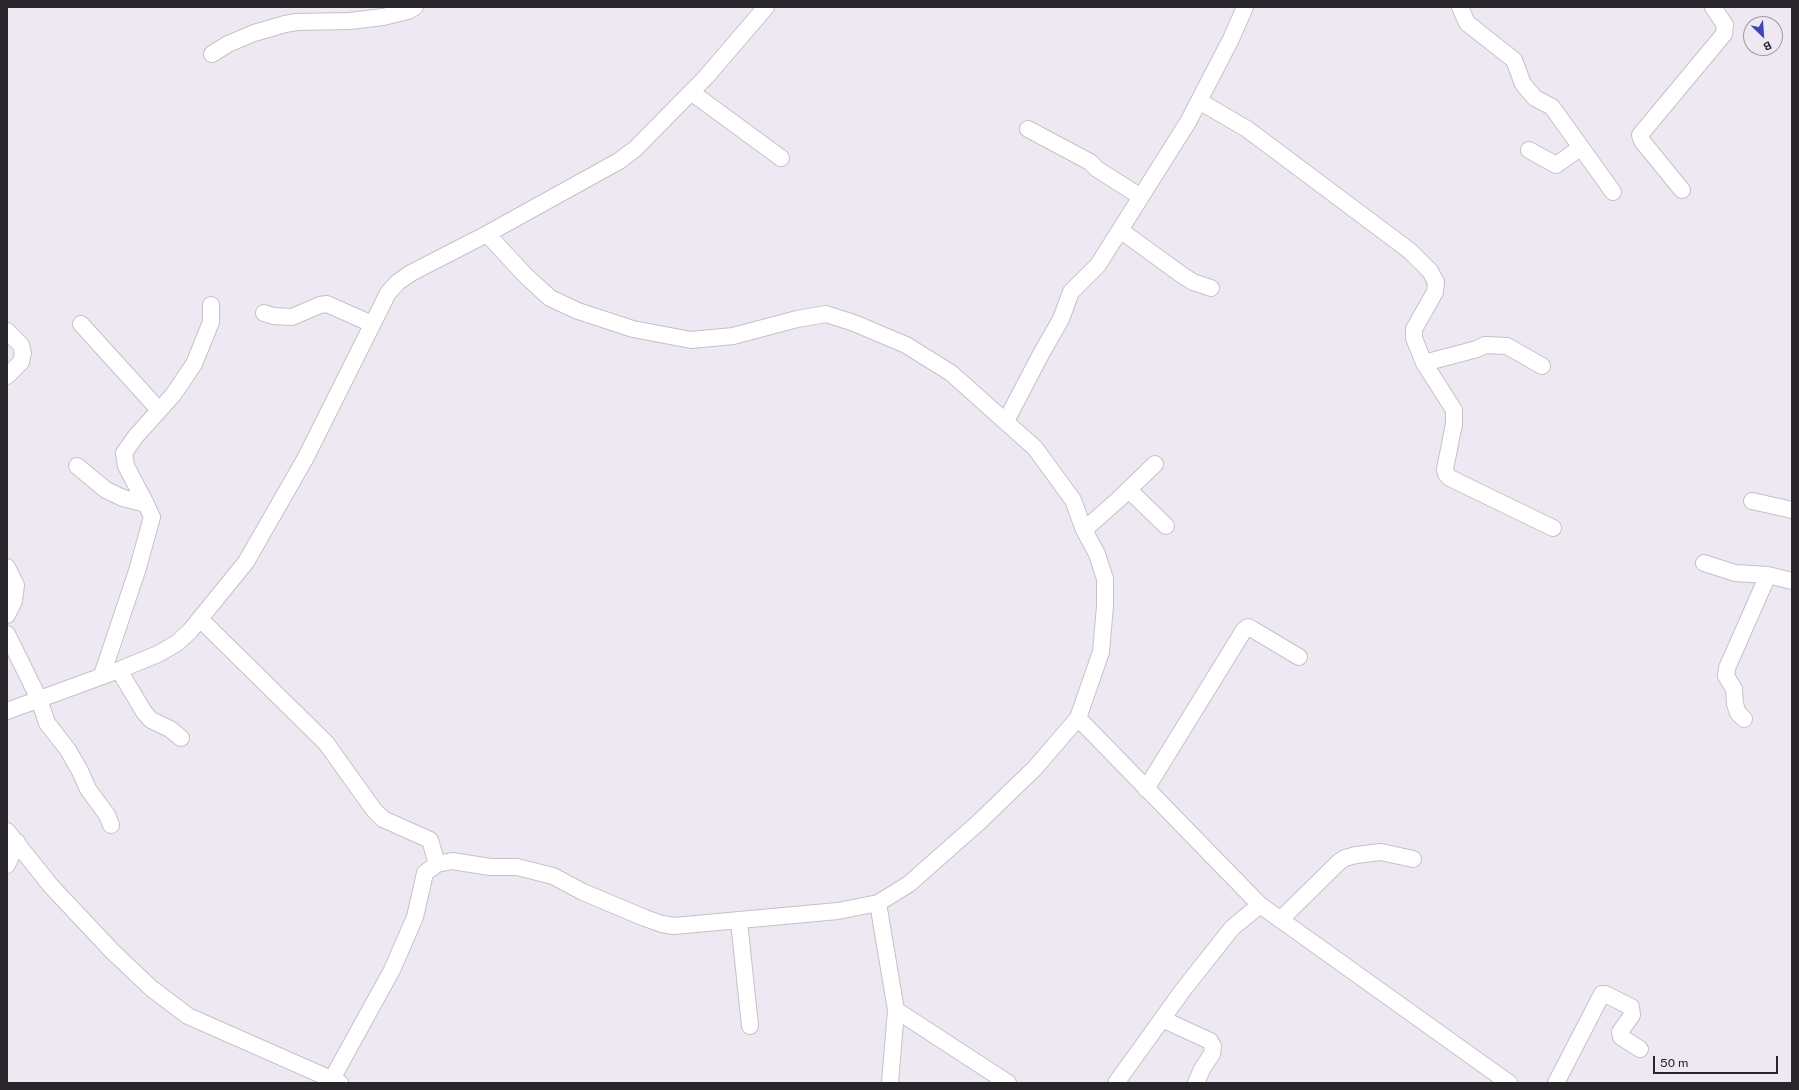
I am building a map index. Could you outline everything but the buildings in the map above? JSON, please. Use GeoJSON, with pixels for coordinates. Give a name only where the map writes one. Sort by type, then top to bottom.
{"type":"FeatureCollection","features":[{"type":"Feature","properties":{"kind":"street"},"geometry":{"type":"LineString","coordinates":[[212,54],[228,44],[254,32],[285,24],[297,22],[350,22],[383,17],[408,11],[415,7]]}},
{"type":"Feature","properties":{"kind":"street"},"geometry":{"type":"LineString","coordinates":[[7,711],[119,670],[158,654],[177,643],[200,619],[246,562],[305,459],[388,293],[398,282],[411,273],[488,234],[619,161],[635,149],[706,77],[766,7]]}},
{"type":"Feature","properties":{"kind":"street"},"geometry":{"type":"LineString","coordinates":[[1006,421],[1061,319],[1071,292],[1098,265],[1188,122],[1231,39],[1245,7]]}},
{"type":"Feature","properties":{"kind":"street"},"geometry":{"type":"LineString","coordinates":[[1460,7],[1467,23],[1514,60],[1523,84],[1535,98],[1552,107],[1613,192]]}},
{"type":"Feature","properties":{"kind":"street"},"geometry":{"type":"LineString","coordinates":[[1682,190],[1642,141],[1640,136],[1724,34],[1725,25],[1713,7]]}},
{"type":"Feature","properties":{"kind":"street"},"geometry":{"type":"LineString","coordinates":[[691,92],[781,158]]}},
{"type":"Feature","properties":{"kind":"street"},"geometry":{"type":"LineString","coordinates":[[1199,101],[1253,134],[1410,250],[1430,272],[1436,282],[1435,292],[1414,329],[1414,338],[1424,362],[1454,410],[1454,424],[1445,469],[1446,474],[1450,478],[1553,528]]}},
{"type":"Feature","properties":{"kind":"street"},"geometry":{"type":"LineString","coordinates":[[1028,129],[1090,162],[1097,169],[1141,197]]}},
{"type":"Feature","properties":{"kind":"street"},"geometry":{"type":"LineString","coordinates":[[1529,150],[1556,165],[1580,148]]}},
{"type":"Feature","properties":{"kind":"street"},"geometry":{"type":"LineString","coordinates":[[1120,230],[1182,275],[1193,282],[1211,288]]}},
{"type":"Feature","properties":{"kind":"street"},"geometry":{"type":"LineString","coordinates":[[12,837],[51,886],[112,951],[151,988],[188,1016],[336,1081],[392,970],[415,917],[425,873],[437,864],[452,861],[490,866],[518,867],[553,876],[583,892],[662,924],[674,926],[838,911],[878,903],[909,884],[978,823],[1035,768],[1078,718],[1101,652],[1105,606],[1105,579],[1097,554],[1084,530],[1073,500],[1035,448],[951,373],[906,345],[854,323],[826,314],[797,319],[733,336],[691,340],[633,329],[578,310],[550,298],[526,276],[488,234]]}},
{"type":"Feature","properties":{"kind":"street"},"geometry":{"type":"LineString","coordinates":[[264,313],[273,316],[292,317],[320,305],[327,304],[372,324]]}},
{"type":"Feature","properties":{"kind":"street"},"geometry":{"type":"LineString","coordinates":[[102,675],[152,517],[126,466],[124,453],[159,410],[173,396],[194,364],[211,322],[211,305]]}},
{"type":"Feature","properties":{"kind":"street"},"geometry":{"type":"LineString","coordinates":[[81,324],[159,410]]}},
{"type":"Feature","properties":{"kind":"street"},"geometry":{"type":"LineString","coordinates":[[7,331],[21,344],[23,353],[21,362],[7,376]]}},
{"type":"Feature","properties":{"kind":"street"},"geometry":{"type":"LineString","coordinates":[[1424,362],[1470,351],[1485,345],[1492,345],[1506,346],[1542,366]]}},
{"type":"Feature","properties":{"kind":"street"},"geometry":{"type":"LineString","coordinates":[[1084,530],[1129,490],[1155,464]]}},
{"type":"Feature","properties":{"kind":"street"},"geometry":{"type":"LineString","coordinates":[[78,466],[106,490],[123,498],[146,504]]}},
{"type":"Feature","properties":{"kind":"street"},"geometry":{"type":"LineString","coordinates":[[1129,490],[1166,526]]}},
{"type":"Feature","properties":{"kind":"street"},"geometry":{"type":"LineString","coordinates":[[1752,501],[1792,510]]}},
{"type":"Feature","properties":{"kind":"street"},"geometry":{"type":"LineString","coordinates":[[1704,563],[1735,573],[1768,575],[1792,581]]}},
{"type":"Feature","properties":{"kind":"street"},"geometry":{"type":"LineString","coordinates":[[7,567],[16,584],[14,601],[7,615]]}},
{"type":"Feature","properties":{"kind":"street"},"geometry":{"type":"LineString","coordinates":[[1744,719],[1738,713],[1735,704],[1734,689],[1726,676],[1727,668],[1768,575]]}},
{"type":"Feature","properties":{"kind":"street"},"geometry":{"type":"LineString","coordinates":[[200,619],[326,743],[374,810],[383,819],[430,840],[437,864]]}},
{"type":"Feature","properties":{"kind":"street"},"geometry":{"type":"LineString","coordinates":[[1146,788],[1244,630],[1248,627],[1252,629],[1298,658]]}},
{"type":"Feature","properties":{"kind":"street"},"geometry":{"type":"LineString","coordinates":[[7,634],[39,699],[47,722],[68,750],[88,789],[107,815],[111,825]]}},
{"type":"Feature","properties":{"kind":"street"},"geometry":{"type":"LineString","coordinates":[[119,670],[144,712],[151,720],[170,729],[181,738]]}},
{"type":"Feature","properties":{"kind":"street"},"geometry":{"type":"LineString","coordinates":[[1078,718],[1260,905],[1509,1083]]}},
{"type":"Feature","properties":{"kind":"street"},"geometry":{"type":"LineString","coordinates":[[7,865],[12,837]]}},
{"type":"Feature","properties":{"kind":"street"},"geometry":{"type":"LineString","coordinates":[[1280,920],[1338,862],[1346,858],[1381,852],[1413,859]]}},
{"type":"Feature","properties":{"kind":"street"},"geometry":{"type":"LineString","coordinates":[[878,903],[896,1010],[890,1083]]}},
{"type":"Feature","properties":{"kind":"street"},"geometry":{"type":"LineString","coordinates":[[1116,1083],[1162,1019],[1232,928],[1260,905]]}},
{"type":"Feature","properties":{"kind":"street"},"geometry":{"type":"LineString","coordinates":[[739,920],[750,1026]]}},
{"type":"Feature","properties":{"kind":"street"},"geometry":{"type":"LineString","coordinates":[[1556,1083],[1602,994],[1605,994],[1631,1007],[1632,1015],[1620,1032],[1621,1037],[1640,1049]]}},
{"type":"Feature","properties":{"kind":"street"},"geometry":{"type":"LineString","coordinates":[[896,1010],[1008,1083]]}},
{"type":"Feature","properties":{"kind":"street"},"geometry":{"type":"LineString","coordinates":[[1162,1019],[1210,1041],[1213,1046],[1212,1054],[1202,1069],[1196,1083]]}}]}
